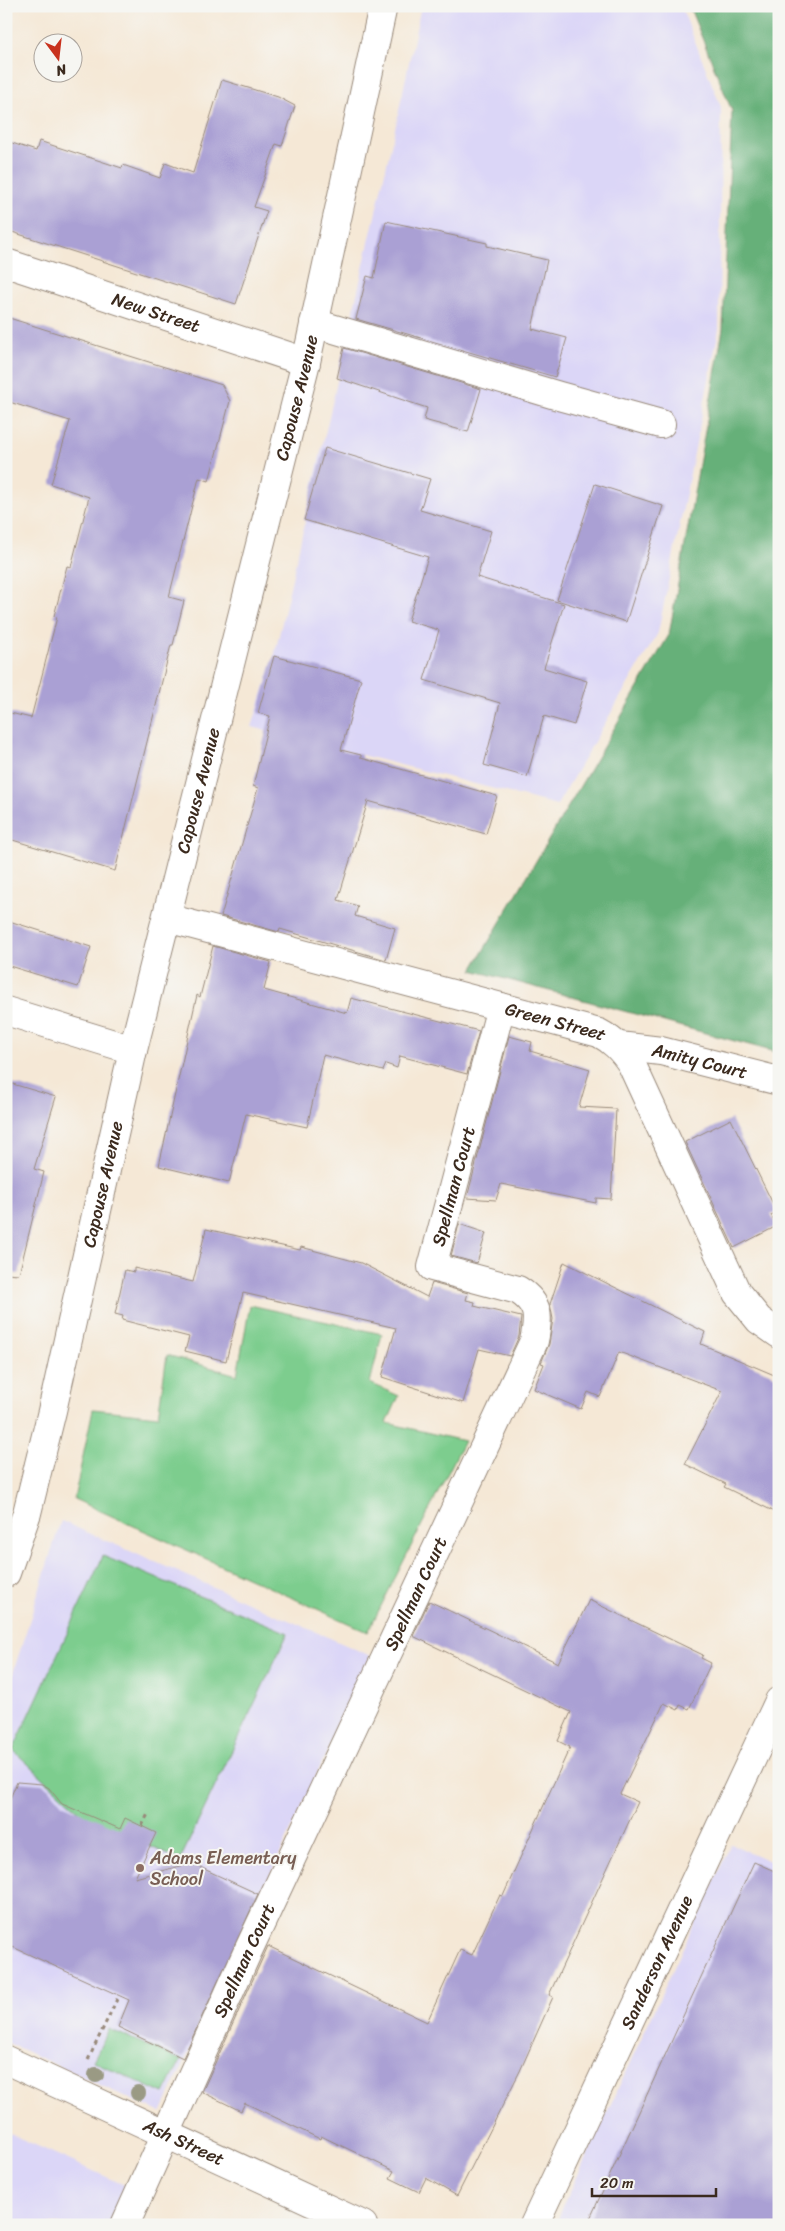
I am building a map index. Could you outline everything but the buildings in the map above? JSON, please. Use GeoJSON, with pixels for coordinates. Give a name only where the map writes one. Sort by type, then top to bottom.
{"type":"FeatureCollection","features":[{"type":"Feature","properties":{"kind":"street","name":"Capouse Avenue"},"geometry":{"type":"LineString","coordinates":[[6,1573],[27,1513],[52,1411],[133,1050],[306,362],[383,6]]}},
{"type":"Feature","properties":{"kind":"street","name":"New Street"},"geometry":{"type":"LineString","coordinates":[[6,263],[306,362]]}},
{"type":"Feature","properties":{"kind":"street"},"geometry":{"type":"LineString","coordinates":[[314,323],[559,396],[661,424]]}},
{"type":"Feature","properties":{"kind":"street","name":"Green Street"},"geometry":{"type":"LineString","coordinates":[[167,918],[599,1033],[619,1046],[631,1064],[737,1293],[759,1320],[779,1334]]}},
{"type":"Feature","properties":{"kind":"street","name":"Spellman Court"},"geometry":{"type":"LineString","coordinates":[[124,2225],[166,2136],[247,1953],[534,1341],[537,1316],[530,1298],[518,1290],[432,1267],[501,1007]]}},
{"type":"Feature","properties":{"kind":"street"},"geometry":{"type":"LineString","coordinates":[[6,1011],[133,1050]]}},
{"type":"Feature","properties":{"kind":"street","name":"Amity Court"},"geometry":{"type":"LineString","coordinates":[[619,1046],[661,1051],[779,1081]]}},
{"type":"Feature","properties":{"kind":"street","name":"Sanderson Avenue"},"geometry":{"type":"LineString","coordinates":[[534,2225],[779,1700]]}},
{"type":"Feature","properties":{"kind":"street","name":"Ash Street"},"geometry":{"type":"LineString","coordinates":[[6,2060],[166,2136],[363,2225]]}},
{"type":"Feature","properties":{"kind":"path"},"geometry":{"type":"LineString","coordinates":[[142,1826],[149,1812]]}},
{"type":"Feature","properties":{"kind":"path"},"geometry":{"type":"LineString","coordinates":[[88,2062],[118,1995]]}},
{"type":"Feature","properties":{"kind":"shaded area"},"geometry":{"type":"Polygon","coordinates":[[[421,6],[681,6],[721,107],[719,329],[658,633],[557,805],[252,727],[275,653],[397,120],[421,6]]]}},
{"type":"Feature","properties":{"kind":"shaded area","name":"Adams Elementary School"},"geometry":{"type":"Polygon","coordinates":[[[61,1521],[371,1656],[161,2113],[6,2042],[6,1695],[61,1521]]]}},
{"type":"Feature","properties":{"kind":"shaded area"},"geometry":{"type":"Polygon","coordinates":[[[731,1844],[779,1865],[779,2225],[555,2225],[731,1844]]]}},
{"type":"Feature","properties":{"kind":"shaded area"},"geometry":{"type":"Polygon","coordinates":[[[6,2132],[129,2187],[111,2225],[6,2225],[6,2132]]]}},
{"type":"Feature","properties":{"kind":"green space"},"geometry":{"type":"Polygon","coordinates":[[[689,6],[779,6],[779,1053],[472,970],[669,635],[723,329],[732,111],[689,6]]]}},
{"type":"Feature","properties":{"kind":"green space"},"geometry":{"type":"Polygon","coordinates":[[[250,1305],[382,1334],[370,1383],[399,1396],[387,1423],[464,1441],[368,1632],[74,1499],[93,1409],[158,1416],[167,1355],[237,1375],[250,1305]]]}},
{"type":"Feature","properties":{"kind":"green space"},"geometry":{"type":"Polygon","coordinates":[[[103,1556],[288,1633],[180,1860],[85,1817],[13,1750],[103,1556]]]}},
{"type":"Feature","properties":{"kind":"green space"},"geometry":{"type":"Polygon","coordinates":[[[109,2029],[181,2060],[164,2094],[93,2061],[109,2029]]]}},
{"type":"Feature","properties":{"kind":"place","name":"Adams Elementary School"},"geometry":{"type":"Point","coordinates":[140,1868]}}]}
